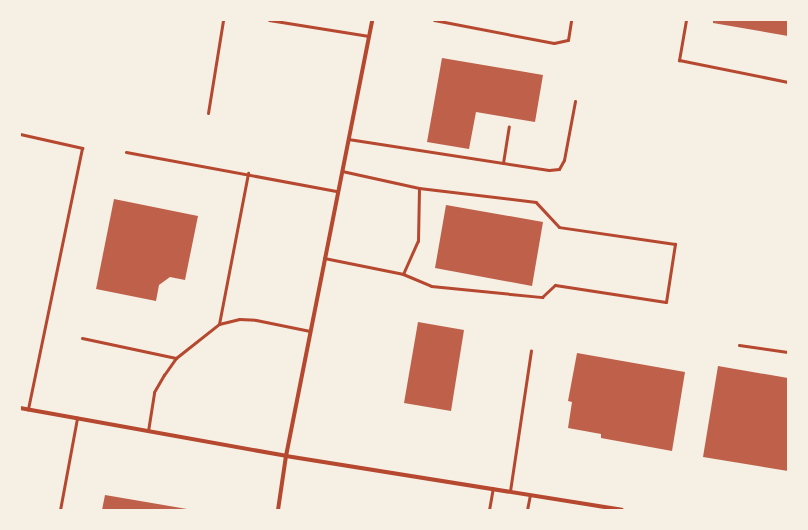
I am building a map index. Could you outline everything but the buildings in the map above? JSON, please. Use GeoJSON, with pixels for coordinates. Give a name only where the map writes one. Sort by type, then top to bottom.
{"type":"FeatureCollection","features":[{"type":"Feature","properties":{"kind":"street"},"geometry":{"type":"LineString","coordinates":[[278,510],[286,456],[337,191],[372,20]]}},
{"type":"Feature","properties":{"kind":"street"},"geometry":{"type":"LineString","coordinates":[[20,408],[286,456],[493,488],[622,510]]}},
{"type":"Feature","properties":{"kind":"lane"},"geometry":{"type":"LineString","coordinates":[[208,113],[223,20]]}},
{"type":"Feature","properties":{"kind":"lane"},"geometry":{"type":"LineString","coordinates":[[269,20],[369,36]]}},
{"type":"Feature","properties":{"kind":"lane"},"geometry":{"type":"LineString","coordinates":[[434,20],[554,44],[568,40],[571,20]]}},
{"type":"Feature","properties":{"kind":"lane"},"geometry":{"type":"LineString","coordinates":[[686,20],[679,60],[788,82]]}},
{"type":"Feature","properties":{"kind":"lane"},"geometry":{"type":"LineString","coordinates":[[348,139],[549,170],[559,169],[564,160],[575,102]]}},
{"type":"Feature","properties":{"kind":"lane"},"geometry":{"type":"LineString","coordinates":[[503,163],[509,126]]}},
{"type":"Feature","properties":{"kind":"lane"},"geometry":{"type":"LineString","coordinates":[[20,134],[82,148],[28,410]]}},
{"type":"Feature","properties":{"kind":"lane"},"geometry":{"type":"LineString","coordinates":[[126,152],[337,191]]}},
{"type":"Feature","properties":{"kind":"lane"},"geometry":{"type":"LineString","coordinates":[[324,258],[403,274],[430,286],[542,297],[555,285],[666,302],[675,244],[559,227],[536,202],[419,188],[342,171]]}},
{"type":"Feature","properties":{"kind":"lane"},"geometry":{"type":"LineString","coordinates":[[218,324],[248,174]]}},
{"type":"Feature","properties":{"kind":"lane"},"geometry":{"type":"LineString","coordinates":[[403,274],[418,241],[419,188]]}},
{"type":"Feature","properties":{"kind":"lane"},"geometry":{"type":"LineString","coordinates":[[148,431],[154,392],[176,358],[218,324],[239,319],[256,320],[310,331]]}},
{"type":"Feature","properties":{"kind":"lane"},"geometry":{"type":"LineString","coordinates":[[82,338],[176,358]]}},
{"type":"Feature","properties":{"kind":"lane"},"geometry":{"type":"LineString","coordinates":[[739,345],[788,352]]}},
{"type":"Feature","properties":{"kind":"lane"},"geometry":{"type":"LineString","coordinates":[[510,491],[531,351]]}},
{"type":"Feature","properties":{"kind":"lane"},"geometry":{"type":"LineString","coordinates":[[60,510],[78,418]]}},
{"type":"Feature","properties":{"kind":"lane"},"geometry":{"type":"LineString","coordinates":[[489,510],[493,488]]}},
{"type":"Feature","properties":{"kind":"lane"},"geometry":{"type":"LineString","coordinates":[[527,510],[530,495]]}}]}
